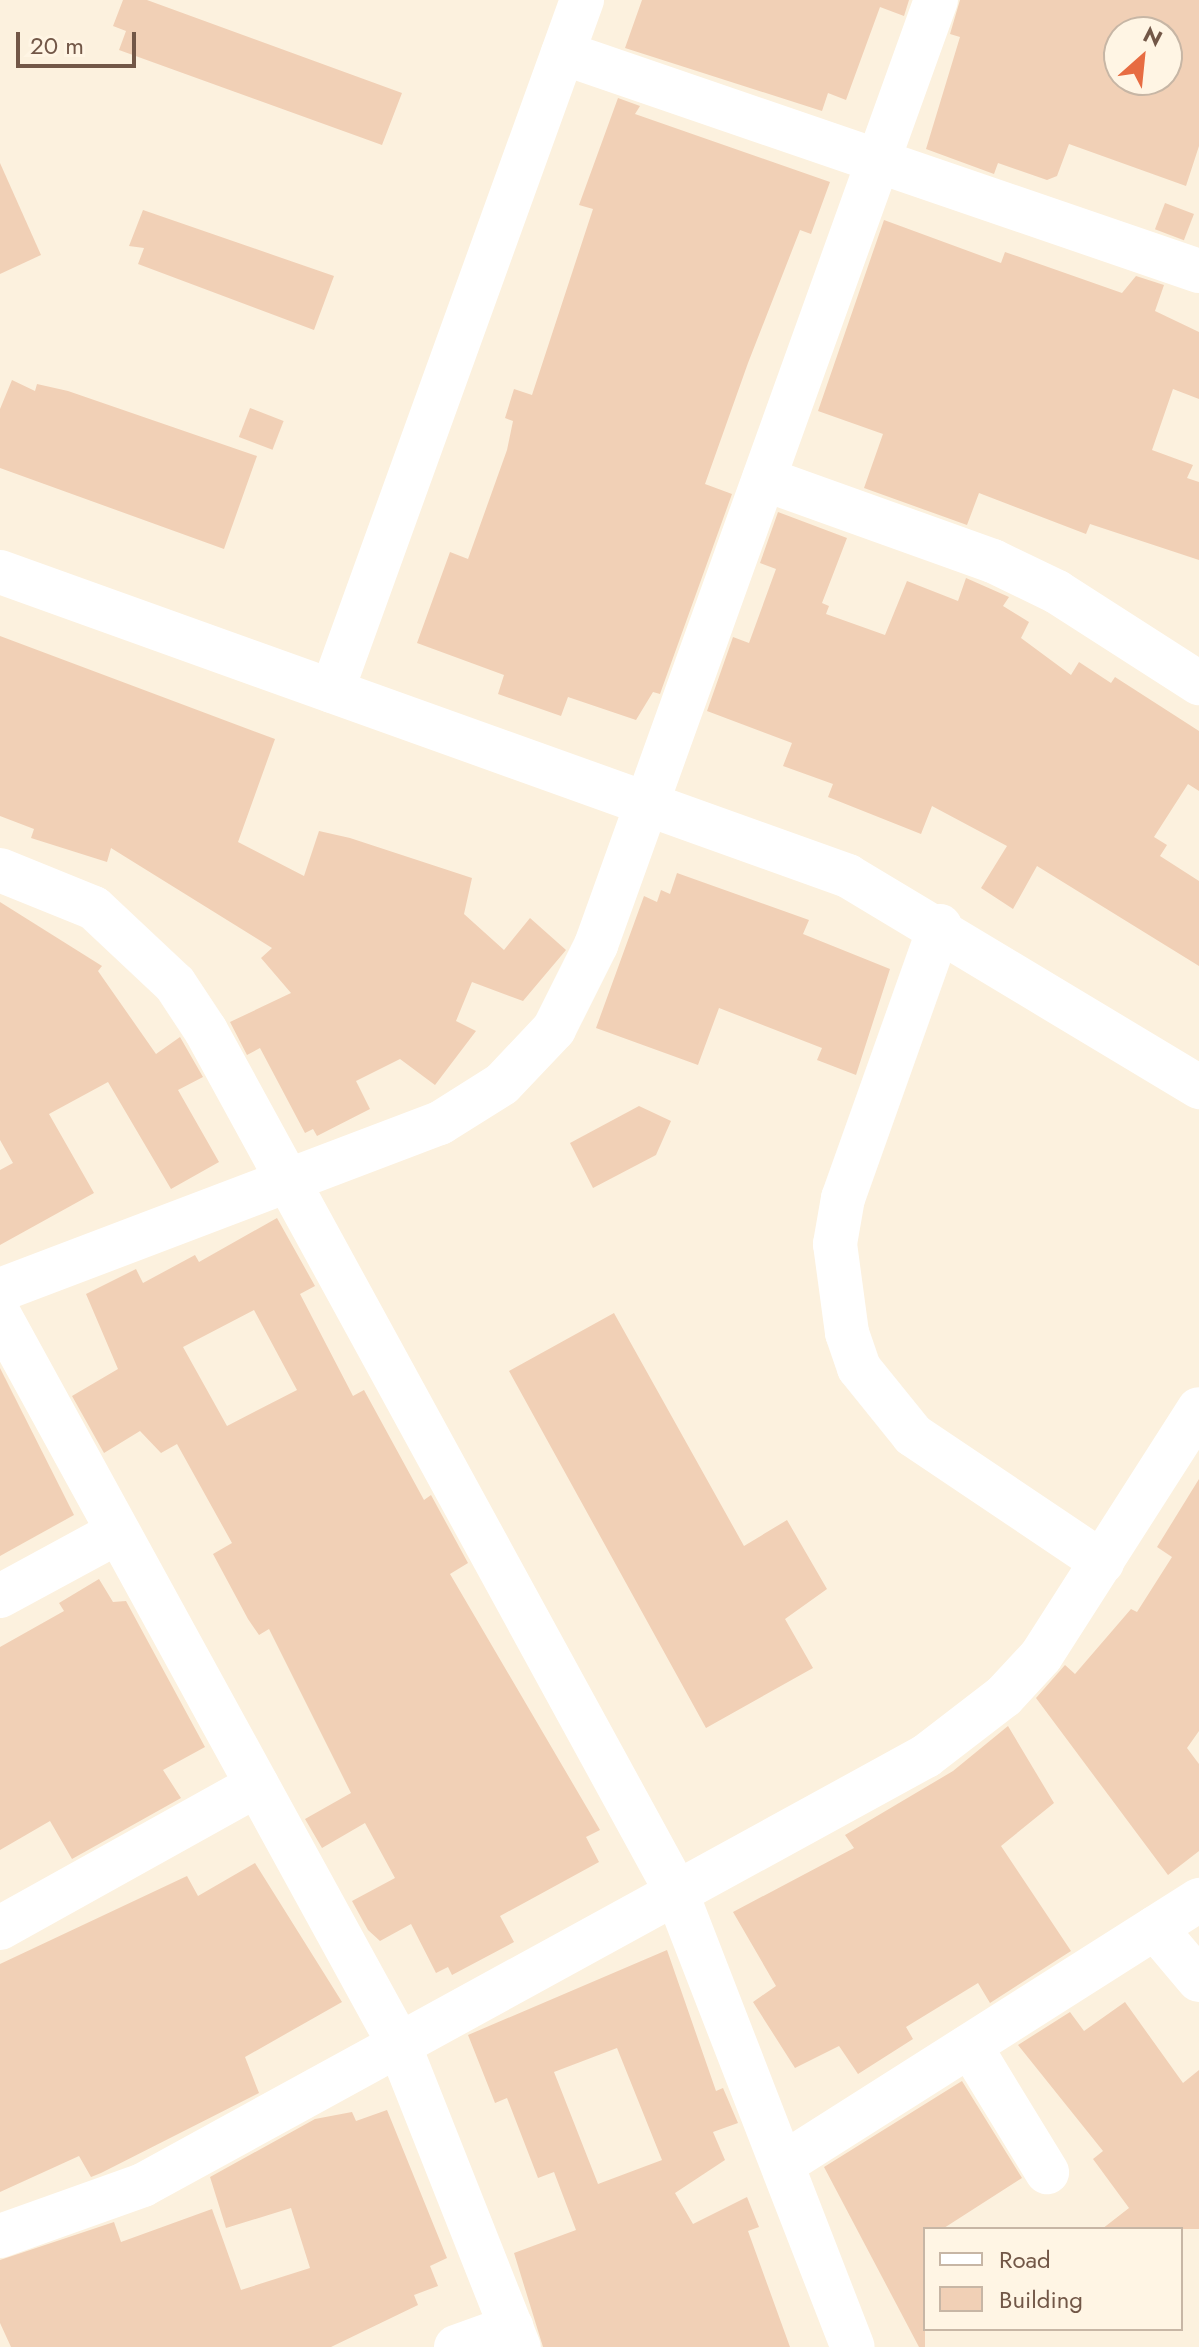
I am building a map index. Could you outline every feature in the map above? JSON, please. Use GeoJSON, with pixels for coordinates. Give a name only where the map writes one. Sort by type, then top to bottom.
{"type":"FeatureCollection","features":[{"type":"Feature","properties":{"kind":"street"},"geometry":{"type":"LineString","coordinates":[[332,691],[582,0]]}},
{"type":"Feature","properties":{"kind":"street"},"geometry":{"type":"LineString","coordinates":[[0,1290],[440,1123],[528,1061],[577,990],[936,0]]}},
{"type":"Feature","properties":{"kind":"street"},"geometry":{"type":"LineString","coordinates":[[563,53],[877,164],[1199,271]]}},
{"type":"Feature","properties":{"kind":"street"},"geometry":{"type":"LineString","coordinates":[[764,479],[993,561],[1057,592],[1199,683]]}},
{"type":"Feature","properties":{"kind":"street"},"geometry":{"type":"LineString","coordinates":[[0,572],[848,876],[940,926],[1199,1087]]}},
{"type":"Feature","properties":{"kind":"street"},"geometry":{"type":"LineString","coordinates":[[0,870],[94,908],[142,947],[206,1031],[676,1892],[853,2347]]}},
{"type":"Feature","properties":{"kind":"street"},"geometry":{"type":"LineString","coordinates":[[940,926],[843,1198],[835,1244],[847,1333],[859,1368],[913,1435],[1102,1562]]}},
{"type":"Feature","properties":{"kind":"street"},"geometry":{"type":"LineString","coordinates":[[0,1316],[398,2042],[515,2337],[456,2347]]}},
{"type":"Feature","properties":{"kind":"street"},"geometry":{"type":"LineString","coordinates":[[0,2236],[143,2185],[398,2042],[676,1892],[971,1724],[1041,1656],[1199,1409]]}},
{"type":"Feature","properties":{"kind":"street"},"geometry":{"type":"LineString","coordinates":[[0,1596],[118,1532]]}},
{"type":"Feature","properties":{"kind":"street"},"geometry":{"type":"LineString","coordinates":[[0,1928],[257,1785]]}},
{"type":"Feature","properties":{"kind":"street"},"geometry":{"type":"LineString","coordinates":[[783,2164],[1199,1900]]}},
{"type":"Feature","properties":{"kind":"street"},"geometry":{"type":"LineString","coordinates":[[1155,1928],[1199,1980]]}},
{"type":"Feature","properties":{"kind":"street"},"geometry":{"type":"LineString","coordinates":[[970,2046],[1047,2172]]}},
{"type":"Feature","properties":{"kind":"building"},"geometry":{"type":"Polygon","coordinates":[[[123,0],[147,0],[402,93],[382,145],[119,50],[126,31],[113,26],[123,0]]]}},
{"type":"Feature","properties":{"kind":"building"},"geometry":{"type":"Polygon","coordinates":[[[642,0],[909,0],[904,16],[880,7],[846,100],[828,93],[822,111],[625,48],[642,0]]]}},
{"type":"Feature","properties":{"kind":"building"},"geometry":{"type":"Polygon","coordinates":[[[960,0],[1199,0],[1199,146],[1186,186],[1069,144],[1057,176],[1047,180],[998,163],[994,174],[926,149],[960,37],[950,34],[960,0]]]}},
{"type":"Feature","properties":{"kind":"building"},"geometry":{"type":"Polygon","coordinates":[[[618,98],[640,106],[635,114],[830,182],[811,234],[800,230],[748,363],[705,484],[732,494],[660,694],[653,692],[636,720],[568,697],[561,716],[498,694],[504,675],[417,643],[450,552],[468,559],[507,450],[513,421],[505,418],[514,389],[532,395],[593,209],[579,205],[618,98]]]}},
{"type":"Feature","properties":{"kind":"building"},"geometry":{"type":"Polygon","coordinates":[[[0,163],[41,255],[0,274],[0,163]]]}},
{"type":"Feature","properties":{"kind":"building"},"geometry":{"type":"Polygon","coordinates":[[[1165,203],[1194,214],[1184,240],[1155,229],[1165,203]]]}},
{"type":"Feature","properties":{"kind":"building"},"geometry":{"type":"Polygon","coordinates":[[[143,210],[334,276],[314,330],[138,264],[144,248],[129,246],[143,210]]]}},
{"type":"Feature","properties":{"kind":"building"},"geometry":{"type":"Polygon","coordinates":[[[884,220],[1001,263],[1005,252],[1122,293],[1136,276],[1164,285],[1155,311],[1199,332],[1199,399],[1173,389],[1152,450],[1193,465],[1187,478],[1199,482],[1199,560],[1090,524],[1086,534],[979,493],[967,525],[864,488],[883,434],[818,411],[884,220]]]}},
{"type":"Feature","properties":{"kind":"building"},"geometry":{"type":"Polygon","coordinates":[[[12,380],[35,391],[37,384],[68,391],[257,456],[224,549],[0,468],[0,409],[12,380]]]}},
{"type":"Feature","properties":{"kind":"building"},"geometry":{"type":"Polygon","coordinates":[[[250,408],[284,421],[272,450],[239,437],[250,408]]]}},
{"type":"Feature","properties":{"kind":"building"},"geometry":{"type":"Polygon","coordinates":[[[778,512],[847,538],[822,603],[829,606],[826,614],[885,635],[907,581],[958,601],[966,578],[1009,597],[1003,606],[1029,622],[1021,638],[1071,675],[1079,662],[1111,683],[1115,677],[1199,731],[1199,791],[1188,784],[1154,837],[1167,845],[1160,856],[1199,881],[1199,966],[1037,866],[1013,909],[981,888],[1007,846],[932,806],[921,834],[828,797],[833,784],[783,766],[792,743],[707,711],[733,637],[749,643],[776,569],[760,563],[778,512]]]}},
{"type":"Feature","properties":{"kind":"building"},"geometry":{"type":"Polygon","coordinates":[[[0,636],[275,739],[238,842],[304,876],[319,831],[350,838],[472,878],[464,914],[504,950],[530,918],[566,950],[523,1001],[472,982],[456,1021],[476,1031],[435,1085],[400,1059],[356,1081],[370,1109],[317,1136],[313,1129],[305,1133],[260,1048],[247,1055],[230,1022],[291,993],[261,958],[272,948],[111,848],[107,862],[31,838],[34,829],[0,816],[0,636]]]}},
{"type":"Feature","properties":{"kind":"building"},"geometry":{"type":"Polygon","coordinates":[[[677,873],[809,920],[803,934],[890,969],[856,1075],[817,1060],[822,1048],[719,1008],[698,1065],[596,1028],[644,896],[657,902],[661,890],[670,894],[677,873]]]}},
{"type":"Feature","properties":{"kind":"building"},"geometry":{"type":"Polygon","coordinates":[[[0,902],[102,966],[98,971],[156,1054],[180,1037],[203,1077],[178,1090],[219,1162],[171,1189],[108,1082],[49,1114],[94,1193],[0,1245],[0,1170],[13,1163],[0,1140],[0,902]]]}},
{"type":"Feature","properties":{"kind":"building"},"geometry":{"type":"Polygon","coordinates":[[[639,1106],[671,1121],[656,1155],[593,1188],[570,1143],[639,1106]]]}},
{"type":"Feature","properties":{"kind":"building"},"geometry":{"type":"Polygon","coordinates":[[[277,1218],[315,1286],[300,1294],[353,1396],[364,1390],[424,1500],[431,1495],[468,1563],[450,1574],[600,1830],[586,1837],[599,1862],[500,1916],[514,1942],[452,1975],[448,1967],[436,1973],[411,1924],[380,1941],[368,1930],[352,1901],[395,1878],[365,1823],[322,1848],[305,1819],[351,1793],[269,1629],[259,1635],[213,1554],[232,1543],[177,1444],[161,1453],[140,1431],[104,1453],[72,1396],[118,1369],[86,1294],[136,1269],[143,1283],[195,1255],[199,1262],[277,1218]],[[254,1310],[183,1347],[227,1426],[297,1390],[254,1310]]]}},
{"type":"Feature","properties":{"kind":"building"},"geometry":{"type":"Polygon","coordinates":[[[614,1313],[744,1546],[787,1520],[827,1589],[785,1619],[813,1668],[706,1728],[509,1371],[614,1313]]]}},
{"type":"Feature","properties":{"kind":"building"},"geometry":{"type":"Polygon","coordinates":[[[0,1368],[74,1515],[0,1556],[0,1368]]]}},
{"type":"Feature","properties":{"kind":"building"},"geometry":{"type":"Polygon","coordinates":[[[1199,1479],[1199,1731],[1187,1748],[1199,1764],[1199,1851],[1168,1875],[1036,1698],[1065,1665],[1075,1674],[1131,1609],[1137,1612],[1172,1557],[1157,1547],[1199,1479]]]}},
{"type":"Feature","properties":{"kind":"building"},"geometry":{"type":"Polygon","coordinates":[[[99,1579],[113,1602],[126,1601],[205,1747],[163,1770],[181,1798],[72,1859],[50,1821],[0,1850],[0,1647],[64,1611],[59,1603],[99,1579]]]}},
{"type":"Feature","properties":{"kind":"building"},"geometry":{"type":"Polygon","coordinates":[[[1008,1726],[1054,1803],[1001,1846],[1071,1951],[990,2003],[978,1983],[906,2027],[913,2039],[858,2074],[839,2046],[795,2068],[753,2002],[776,1986],[733,1912],[854,1848],[845,1835],[953,1771],[1008,1726]]]}},
{"type":"Feature","properties":{"kind":"building"},"geometry":{"type":"Polygon","coordinates":[[[255,1863],[342,2002],[245,2057],[259,2093],[91,2177],[79,2156],[0,2192],[0,1964],[187,1876],[198,1896],[255,1863]]]}},
{"type":"Feature","properties":{"kind":"building"},"geometry":{"type":"Polygon","coordinates":[[[667,1950],[716,2091],[723,2088],[738,2123],[713,2132],[725,2160],[675,2193],[693,2224],[747,2197],[759,2227],[748,2231],[790,2347],[543,2347],[514,2253],[576,2230],[554,2172],[538,2178],[507,2098],[495,2103],[468,2035],[667,1950]],[[617,2048],[554,2072],[598,2184],[662,2160],[617,2048]]]}},
{"type":"Feature","properties":{"kind":"building"},"geometry":{"type":"Polygon","coordinates":[[[1125,2002],[1183,2083],[1199,2070],[1199,2229],[1105,2227],[1129,2208],[1093,2159],[1103,2151],[1018,2045],[1070,2012],[1084,2031],[1125,2002]]]}},
{"type":"Feature","properties":{"kind":"building"},"geometry":{"type":"Polygon","coordinates":[[[962,2081],[1022,2178],[946,2227],[923,2227],[925,2347],[919,2347],[824,2167],[962,2081]]]}},
{"type":"Feature","properties":{"kind":"building"},"geometry":{"type":"Polygon","coordinates":[[[387,2110],[447,2258],[430,2266],[438,2286],[414,2295],[418,2305],[331,2347],[11,2347],[0,2323],[0,2260],[114,2222],[121,2242],[212,2209],[241,2290],[310,2268],[291,2208],[226,2228],[210,2177],[315,2119],[352,2112],[356,2121],[387,2110]]]}}]}
